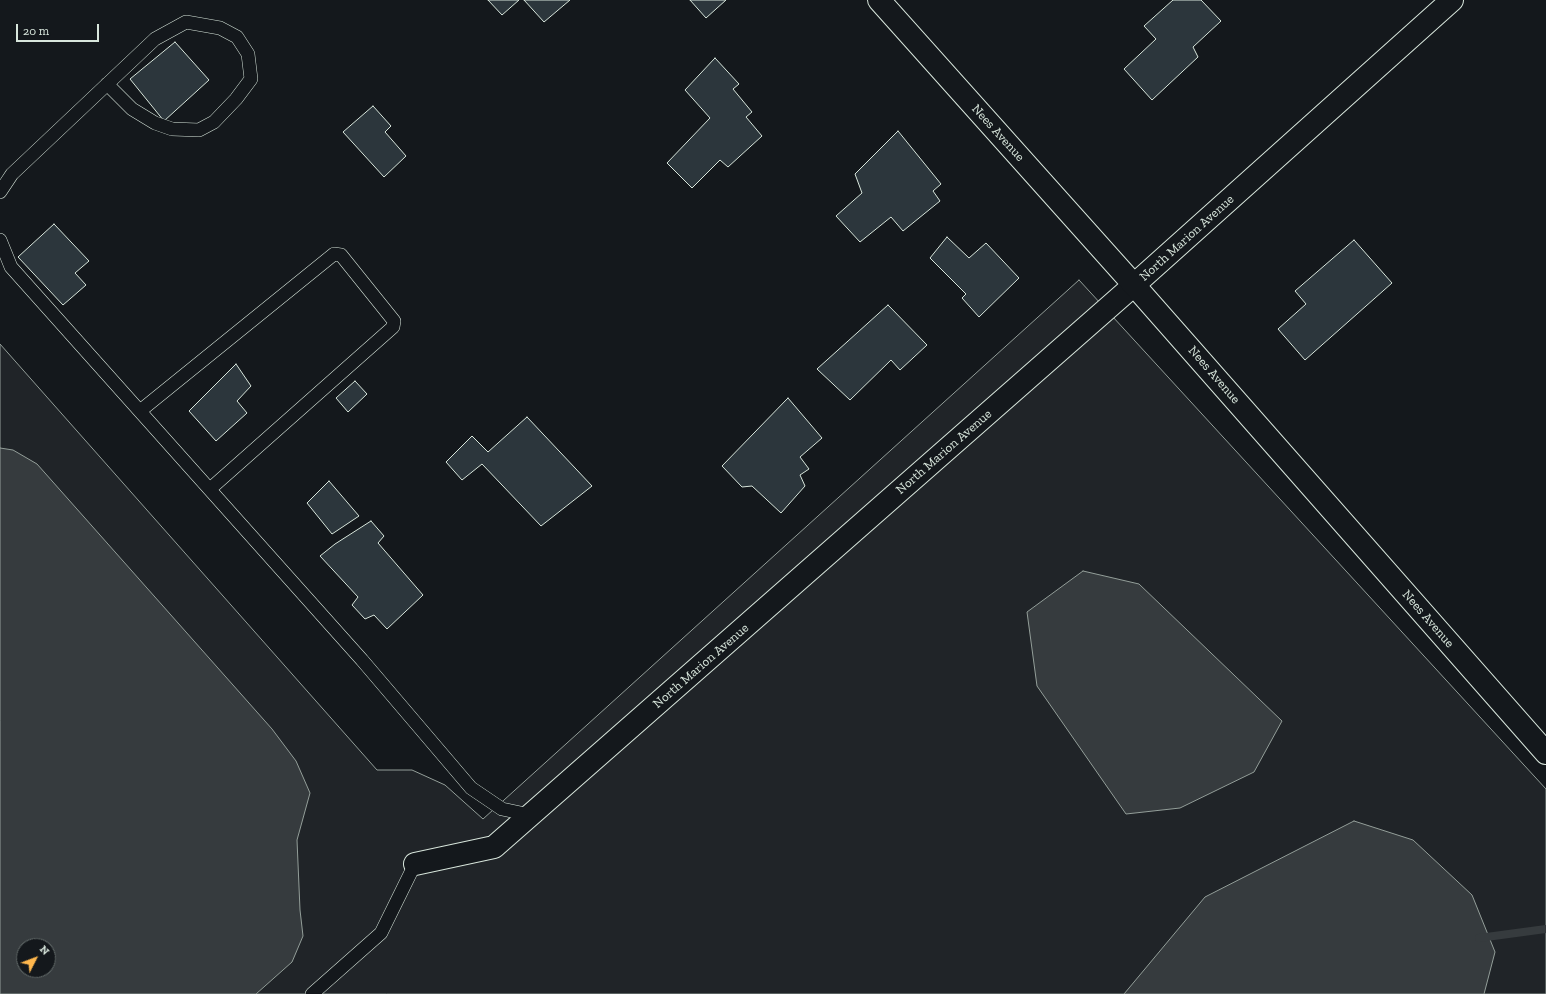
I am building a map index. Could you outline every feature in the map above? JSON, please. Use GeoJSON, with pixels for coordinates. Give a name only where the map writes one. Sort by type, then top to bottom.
{"type":"FeatureCollection","features":[{"type":"Feature","properties":{"kind":"street","name":"Nees Avenue"},"geometry":{"type":"LineString","coordinates":[[879,0],[1134,285],[1546,753]]}},
{"type":"Feature","properties":{"kind":"street","name":"North Marion Avenue"},"geometry":{"type":"LineString","coordinates":[[415,864],[494,847],[1134,285],[1452,0]]}},
{"type":"Feature","properties":{"kind":"lane"},"geometry":{"type":"LineString","coordinates":[[0,192],[12,174],[107,84],[155,39],[186,22],[220,28],[237,37],[248,54],[251,79],[236,99],[214,122],[199,130],[172,129],[155,123],[132,109],[107,84]]}},
{"type":"Feature","properties":{"kind":"lane"},"geometry":{"type":"LineString","coordinates":[[0,240],[11,267],[362,660],[472,788],[502,809],[530,815]]}},
{"type":"Feature","properties":{"kind":"lane"},"geometry":{"type":"LineString","coordinates":[[140,411],[334,254],[341,255],[394,322],[393,327],[210,489]]}},
{"type":"Feature","properties":{"kind":"lane"},"geometry":{"type":"LineString","coordinates":[[312,994],[381,933],[415,864]]}},
{"type":"Feature","properties":{"kind":"shaded area"},"geometry":{"type":"Polygon","coordinates":[[[1079,280],[1546,789],[1546,994],[0,994],[0,344],[377,770],[412,770],[445,785],[483,819],[1079,280]]]}},
{"type":"Feature","properties":{"kind":"shaded area"},"geometry":{"type":"Polygon","coordinates":[[[0,448],[13,450],[37,464],[272,729],[296,761],[310,793],[297,840],[300,910],[303,936],[292,962],[256,994],[0,994],[0,448]]]}},
{"type":"Feature","properties":{"kind":"shaded area"},"geometry":{"type":"Polygon","coordinates":[[[1083,571],[1139,584],[1282,721],[1254,772],[1180,808],[1126,814],[1037,686],[1027,612],[1083,571]]]}},
{"type":"Feature","properties":{"kind":"shaded area"},"geometry":{"type":"Polygon","coordinates":[[[1354,821],[1413,840],[1472,895],[1495,952],[1484,994],[1124,994],[1205,897],[1354,821]]]}},
{"type":"Feature","properties":{"kind":"building"},"geometry":{"type":"Polygon","coordinates":[[[488,0],[519,0],[502,15],[488,0]]]}},
{"type":"Feature","properties":{"kind":"building"},"geometry":{"type":"Polygon","coordinates":[[[524,0],[570,0],[544,22],[524,0]]]}},
{"type":"Feature","properties":{"kind":"building"},"geometry":{"type":"Polygon","coordinates":[[[690,0],[726,0],[706,18],[690,0]]]}},
{"type":"Feature","properties":{"kind":"building"},"geometry":{"type":"Polygon","coordinates":[[[1173,0],[1201,0],[1221,21],[1193,47],[1198,57],[1152,100],[1124,69],[1156,39],[1144,26],[1173,0]]]}},
{"type":"Feature","properties":{"kind":"building"},"geometry":{"type":"Polygon","coordinates":[[[175,42],[209,80],[164,121],[130,79],[175,42]]]}},
{"type":"Feature","properties":{"kind":"building"},"geometry":{"type":"Polygon","coordinates":[[[715,58],[739,84],[733,89],[752,112],[746,117],[762,136],[728,167],[720,160],[692,188],[667,163],[710,118],[685,90],[715,58]]]}},
{"type":"Feature","properties":{"kind":"building"},"geometry":{"type":"Polygon","coordinates":[[[373,106],[391,126],[385,132],[406,156],[384,177],[343,132],[373,106]]]}},
{"type":"Feature","properties":{"kind":"building"},"geometry":{"type":"Polygon","coordinates":[[[898,131],[941,184],[933,191],[940,201],[903,231],[891,217],[860,242],[836,216],[862,193],[855,174],[898,131]]]}},
{"type":"Feature","properties":{"kind":"building"},"geometry":{"type":"Polygon","coordinates":[[[54,224],[89,261],[75,273],[86,285],[63,305],[18,257],[54,224]]]}},
{"type":"Feature","properties":{"kind":"building"},"geometry":{"type":"Polygon","coordinates":[[[947,237],[969,258],[986,243],[1019,278],[979,317],[962,298],[966,294],[930,258],[947,237]]]}},
{"type":"Feature","properties":{"kind":"building"},"geometry":{"type":"Polygon","coordinates":[[[1354,240],[1392,283],[1305,360],[1278,329],[1306,304],[1295,291],[1354,240]]]}},
{"type":"Feature","properties":{"kind":"building"},"geometry":{"type":"Polygon","coordinates":[[[888,305],[927,345],[900,370],[891,360],[850,400],[817,369],[888,305]]]}},
{"type":"Feature","properties":{"kind":"building"},"geometry":{"type":"Polygon","coordinates":[[[236,364],[251,386],[237,401],[247,413],[216,441],[189,411],[236,364]]]}},
{"type":"Feature","properties":{"kind":"building"},"geometry":{"type":"Polygon","coordinates":[[[355,381],[367,394],[348,412],[336,398],[355,381]]]}},
{"type":"Feature","properties":{"kind":"building"},"geometry":{"type":"Polygon","coordinates":[[[788,398],[822,438],[800,457],[809,469],[800,475],[805,486],[781,513],[752,486],[742,487],[722,466],[788,398]]]}},
{"type":"Feature","properties":{"kind":"building"},"geometry":{"type":"Polygon","coordinates":[[[527,417],[592,486],[541,526],[482,464],[462,480],[446,462],[472,436],[488,452],[527,417]]]}},
{"type":"Feature","properties":{"kind":"building"},"geometry":{"type":"Polygon","coordinates":[[[329,481],[359,516],[332,534],[307,503],[329,481]]]}},
{"type":"Feature","properties":{"kind":"building"},"geometry":{"type":"Polygon","coordinates":[[[371,521],[384,536],[378,543],[423,595],[387,629],[374,615],[365,619],[352,605],[358,597],[320,556],[335,544],[371,521]]]}},
{"type":"Feature","properties":{"kind":"waterway"},"geometry":{"type":"LineString","coordinates":[[1479,938],[1546,929]]}}]}
